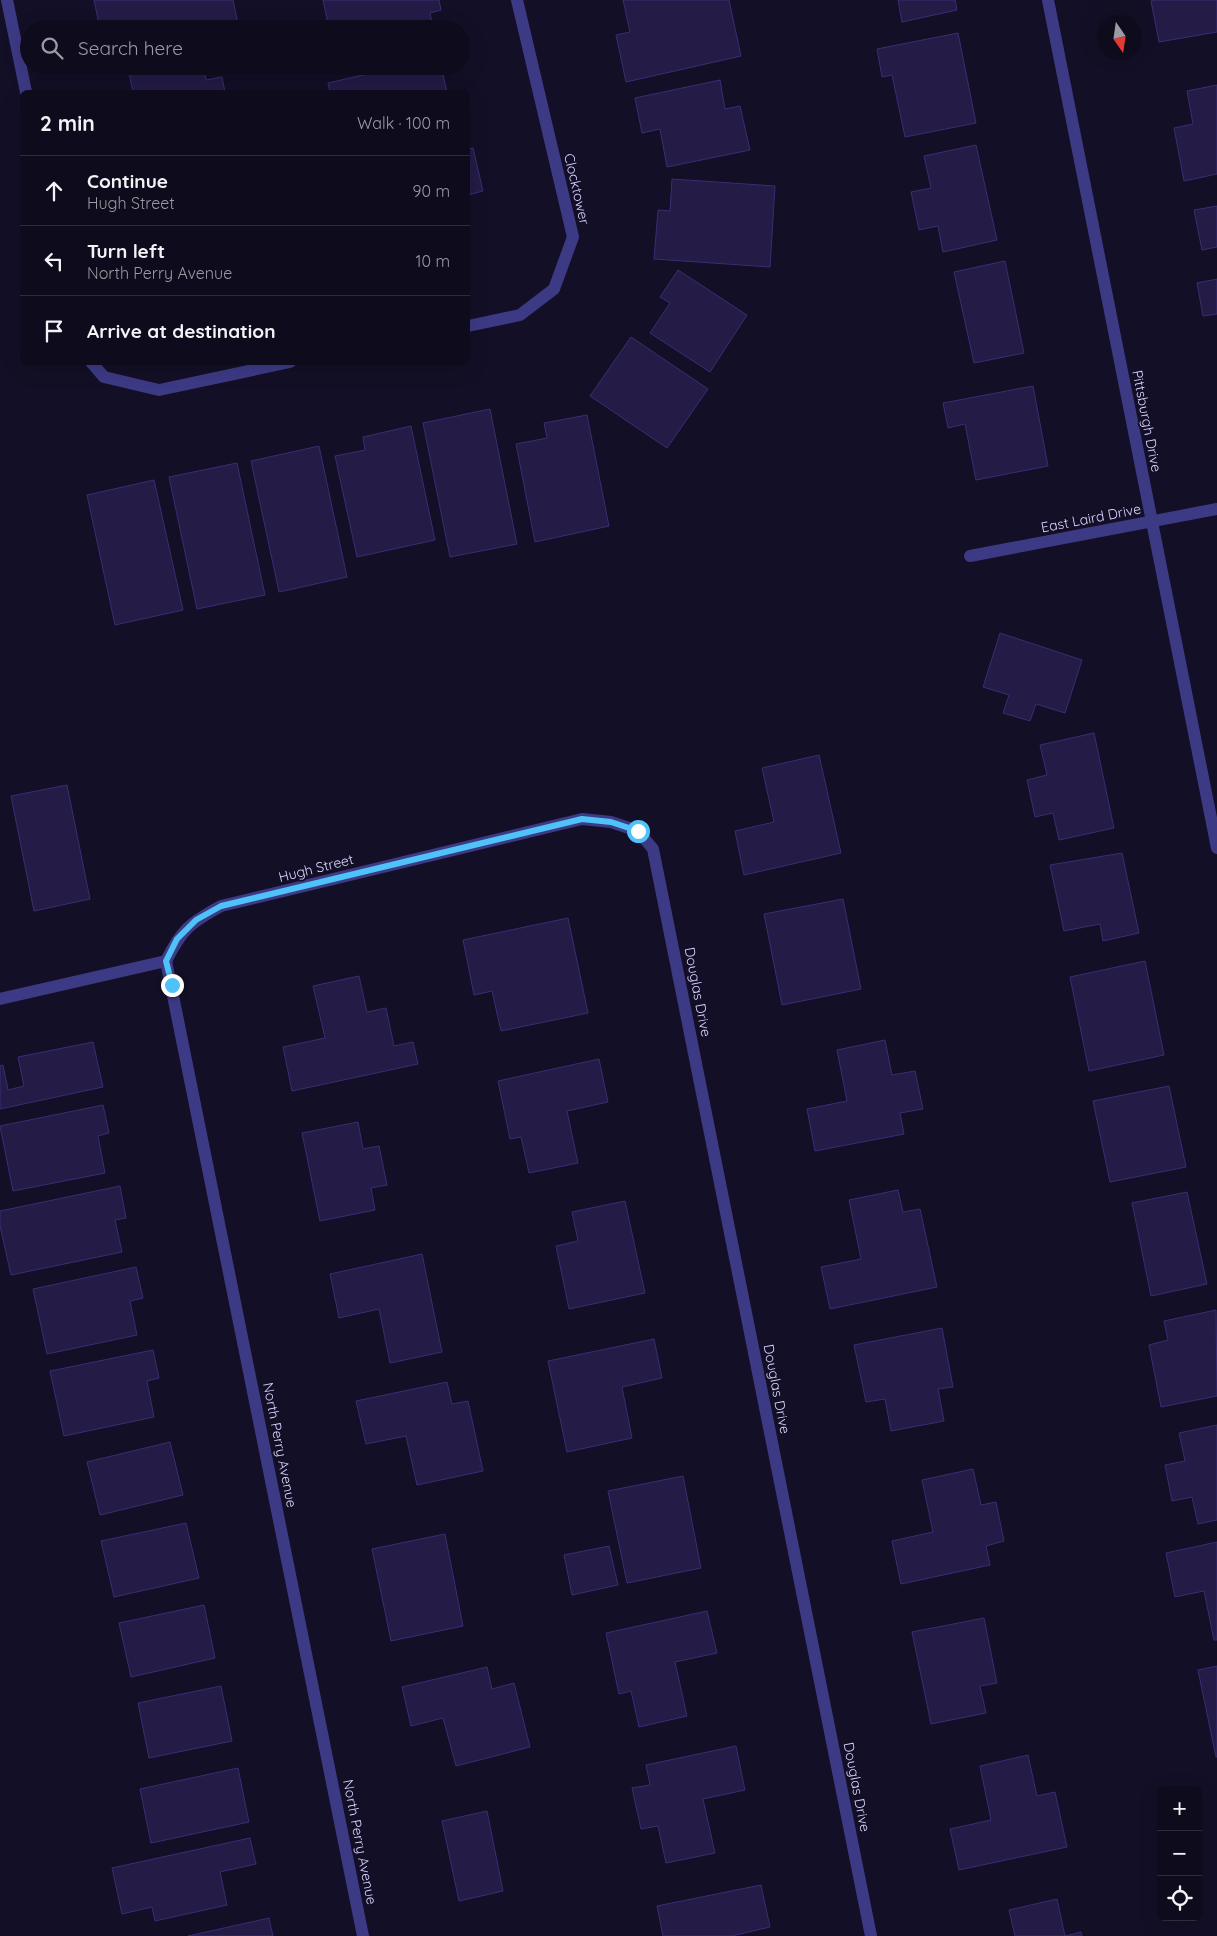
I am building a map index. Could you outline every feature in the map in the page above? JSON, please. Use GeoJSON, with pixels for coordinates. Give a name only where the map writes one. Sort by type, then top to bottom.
{"type":"FeatureCollection","features":[{"type":"Feature","properties":{"kind":"street"},"geometry":{"type":"LineString","coordinates":[[7,0],[20,63]]}},
{"type":"Feature","properties":{"kind":"street","name":"Clocktower"},"geometry":{"type":"LineString","coordinates":[[470,326],[520,315],[554,289],[573,237],[517,0]]}},
{"type":"Feature","properties":{"kind":"street","name":"Pittsburgh Drive"},"geometry":{"type":"LineString","coordinates":[[1048,0],[1217,848]]}},
{"type":"Feature","properties":{"kind":"street"},"geometry":{"type":"LineString","coordinates":[[22,75],[26,90]]}},
{"type":"Feature","properties":{"kind":"street"},"geometry":{"type":"LineString","coordinates":[[94,365],[104,377],[160,390],[276,365]]}},
{"type":"Feature","properties":{"kind":"street","name":"East Laird Drive"},"geometry":{"type":"LineString","coordinates":[[970,556],[1217,509]]}},
{"type":"Feature","properties":{"kind":"street","name":"Hugh Street"},"geometry":{"type":"LineString","coordinates":[[166,961],[177,939],[196,920],[221,906],[582,819],[611,822],[638,831],[653,849]]}},
{"type":"Feature","properties":{"kind":"street","name":"Douglas Drive"},"geometry":{"type":"LineString","coordinates":[[653,849],[872,1936]]}},
{"type":"Feature","properties":{"kind":"street"},"geometry":{"type":"LineString","coordinates":[[0,999],[166,961]]}},
{"type":"Feature","properties":{"kind":"street","name":"North Perry Avenue"},"geometry":{"type":"LineString","coordinates":[[166,961],[363,1936]]}},
{"type":"Feature","properties":{"kind":"building"},"geometry":{"type":"Polygon","coordinates":[[[94,0],[233,0],[237,20],[98,20],[94,0]]]}},
{"type":"Feature","properties":{"kind":"building"},"geometry":{"type":"Polygon","coordinates":[[[323,0],[439,0],[441,10],[430,13],[431,20],[327,20],[323,0]]]}},
{"type":"Feature","properties":{"kind":"building"},"geometry":{"type":"Polygon","coordinates":[[[623,0],[729,0],[741,56],[626,82],[616,35],[630,32],[623,0]]]}},
{"type":"Feature","properties":{"kind":"building"},"geometry":{"type":"Polygon","coordinates":[[[898,0],[955,0],[957,10],[902,22],[898,0]]]}},
{"type":"Feature","properties":{"kind":"building"},"geometry":{"type":"Polygon","coordinates":[[[1217,0],[1217,32],[1159,42],[1151,1],[1217,0]]]}},
{"type":"Feature","properties":{"kind":"building"},"geometry":{"type":"Polygon","coordinates":[[[958,33],[976,123],[905,137],[892,75],[882,77],[877,49],[958,33]]]}},
{"type":"Feature","properties":{"kind":"building"},"geometry":{"type":"Polygon","coordinates":[[[129,75],[205,75],[206,80],[222,77],[225,90],[133,90],[129,75]]]}},
{"type":"Feature","properties":{"kind":"building"},"geometry":{"type":"Polygon","coordinates":[[[363,75],[443,75],[447,90],[330,90],[328,83],[363,75]]]}},
{"type":"Feature","properties":{"kind":"building"},"geometry":{"type":"Polygon","coordinates":[[[720,80],[725,109],[740,106],[750,150],[667,167],[660,129],[642,133],[635,98],[720,80]]]}},
{"type":"Feature","properties":{"kind":"building"},"geometry":{"type":"Polygon","coordinates":[[[1217,85],[1217,174],[1184,181],[1174,128],[1193,124],[1187,91],[1217,85]]]}},
{"type":"Feature","properties":{"kind":"building"},"geometry":{"type":"Polygon","coordinates":[[[976,145],[997,240],[943,252],[938,226],[919,230],[911,192],[931,188],[924,156],[976,145]]]}},
{"type":"Feature","properties":{"kind":"building"},"geometry":{"type":"Polygon","coordinates":[[[473,148],[483,191],[470,194],[470,149],[473,148]]]}},
{"type":"Feature","properties":{"kind":"building"},"geometry":{"type":"Polygon","coordinates":[[[672,179],[775,186],[770,267],[654,259],[658,210],[670,211],[672,179]]]}},
{"type":"Feature","properties":{"kind":"building"},"geometry":{"type":"Polygon","coordinates":[[[1217,206],[1217,247],[1202,250],[1194,210],[1217,206]]]}},
{"type":"Feature","properties":{"kind":"building"},"geometry":{"type":"Polygon","coordinates":[[[1005,261],[1024,353],[974,363],[954,272],[1005,261]]]}},
{"type":"Feature","properties":{"kind":"building"},"geometry":{"type":"Polygon","coordinates":[[[678,270],[747,315],[710,372],[650,333],[670,303],[660,297],[678,270]]]}},
{"type":"Feature","properties":{"kind":"building"},"geometry":{"type":"Polygon","coordinates":[[[1217,279],[1217,314],[1203,316],[1197,283],[1217,279]]]}},
{"type":"Feature","properties":{"kind":"building"},"geometry":{"type":"Polygon","coordinates":[[[631,337],[708,389],[667,448],[590,396],[631,337]]]}},
{"type":"Feature","properties":{"kind":"building"},"geometry":{"type":"Polygon","coordinates":[[[1033,386],[1048,466],[976,480],[965,424],[948,428],[943,403],[1033,386]]]}},
{"type":"Feature","properties":{"kind":"building"},"geometry":{"type":"Polygon","coordinates":[[[490,409],[517,544],[450,557],[423,423],[490,409]]]}},
{"type":"Feature","properties":{"kind":"building"},"geometry":{"type":"Polygon","coordinates":[[[587,415],[609,526],[535,542],[516,444],[547,438],[544,423],[587,415]]]}},
{"type":"Feature","properties":{"kind":"building"},"geometry":{"type":"Polygon","coordinates":[[[411,426],[435,540],[357,557],[335,456],[365,450],[363,437],[411,426]]]}},
{"type":"Feature","properties":{"kind":"building"},"geometry":{"type":"Polygon","coordinates":[[[319,446],[347,577],[279,592],[251,461],[319,446]]]}},
{"type":"Feature","properties":{"kind":"building"},"geometry":{"type":"Polygon","coordinates":[[[237,463],[265,595],[197,609],[169,477],[237,463]]]}},
{"type":"Feature","properties":{"kind":"building"},"geometry":{"type":"Polygon","coordinates":[[[154,480],[183,610],[115,625],[87,495],[154,480]]]}},
{"type":"Feature","properties":{"kind":"building"},"geometry":{"type":"Polygon","coordinates":[[[1000,633],[1082,660],[1065,713],[1036,704],[1030,721],[1003,713],[1009,695],[983,687],[1000,633]]]}},
{"type":"Feature","properties":{"kind":"building"},"geometry":{"type":"Polygon","coordinates":[[[1094,733],[1114,828],[1059,840],[1053,813],[1035,817],[1027,780],[1047,775],[1040,745],[1094,733]]]}},
{"type":"Feature","properties":{"kind":"building"},"geometry":{"type":"Polygon","coordinates":[[[819,755],[841,853],[744,875],[735,831],[774,822],[762,768],[819,755]]]}},
{"type":"Feature","properties":{"kind":"building"},"geometry":{"type":"Polygon","coordinates":[[[67,785],[90,899],[34,911],[11,796],[67,785]]]}},
{"type":"Feature","properties":{"kind":"building"},"geometry":{"type":"Polygon","coordinates":[[[1122,853],[1139,933],[1103,941],[1100,924],[1064,931],[1050,865],[1122,853]]]}},
{"type":"Feature","properties":{"kind":"building"},"geometry":{"type":"Polygon","coordinates":[[[843,899],[861,989],[782,1005],[764,914],[843,899]]]}},
{"type":"Feature","properties":{"kind":"building"},"geometry":{"type":"Polygon","coordinates":[[[568,918],[588,1013],[501,1031],[492,991],[474,995],[463,940],[568,918]]]}},
{"type":"Feature","properties":{"kind":"building"},"geometry":{"type":"Polygon","coordinates":[[[1145,961],[1164,1055],[1089,1071],[1070,977],[1145,961]]]}},
{"type":"Feature","properties":{"kind":"building"},"geometry":{"type":"Polygon","coordinates":[[[359,976],[367,1012],[386,1008],[394,1046],[413,1042],[418,1064],[292,1091],[283,1047],[325,1038],[313,986],[359,976]]]}},
{"type":"Feature","properties":{"kind":"building"},"geometry":{"type":"Polygon","coordinates":[[[885,1040],[892,1075],[915,1071],[923,1109],[900,1113],[904,1134],[815,1151],[807,1109],[847,1101],[837,1050],[885,1040]]]}},
{"type":"Feature","properties":{"kind":"building"},"geometry":{"type":"Polygon","coordinates":[[[93,1042],[103,1087],[0,1109],[0,1066],[3,1065],[8,1090],[24,1086],[18,1057],[93,1042]]]}},
{"type":"Feature","properties":{"kind":"building"},"geometry":{"type":"Polygon","coordinates":[[[599,1059],[608,1102],[567,1111],[578,1163],[529,1173],[521,1137],[510,1139],[498,1081],[599,1059]]]}},
{"type":"Feature","properties":{"kind":"building"},"geometry":{"type":"Polygon","coordinates":[[[1169,1086],[1186,1167],[1110,1182],[1093,1101],[1169,1086]]]}},
{"type":"Feature","properties":{"kind":"building"},"geometry":{"type":"Polygon","coordinates":[[[103,1105],[109,1133],[98,1136],[105,1173],[13,1191],[0,1126],[103,1105]]]}},
{"type":"Feature","properties":{"kind":"building"},"geometry":{"type":"Polygon","coordinates":[[[358,1122],[363,1149],[379,1146],[387,1185],[371,1188],[375,1210],[320,1221],[302,1133],[358,1122]]]}},
{"type":"Feature","properties":{"kind":"building"},"geometry":{"type":"Polygon","coordinates":[[[120,1186],[126,1218],[115,1220],[122,1252],[11,1275],[0,1226],[0,1211],[120,1186]]]}},
{"type":"Feature","properties":{"kind":"building"},"geometry":{"type":"Polygon","coordinates":[[[898,1190],[903,1212],[920,1209],[937,1287],[830,1309],[821,1267],[861,1259],[849,1200],[898,1190]]]}},
{"type":"Feature","properties":{"kind":"building"},"geometry":{"type":"Polygon","coordinates":[[[1187,1192],[1207,1284],[1151,1296],[1132,1203],[1187,1192]]]}},
{"type":"Feature","properties":{"kind":"building"},"geometry":{"type":"Polygon","coordinates":[[[625,1201],[645,1293],[569,1309],[556,1246],[578,1241],[572,1212],[625,1201]]]}},
{"type":"Feature","properties":{"kind":"building"},"geometry":{"type":"Polygon","coordinates":[[[422,1254],[442,1352],[390,1363],[379,1309],[339,1318],[330,1274],[422,1254]]]}},
{"type":"Feature","properties":{"kind":"building"},"geometry":{"type":"Polygon","coordinates":[[[136,1267],[143,1298],[130,1301],[137,1335],[47,1354],[33,1289],[136,1267]]]}},
{"type":"Feature","properties":{"kind":"building"},"geometry":{"type":"Polygon","coordinates":[[[1216,1310],[1217,1396],[1161,1407],[1149,1345],[1168,1340],[1164,1321],[1216,1310]]]}},
{"type":"Feature","properties":{"kind":"building"},"geometry":{"type":"Polygon","coordinates":[[[942,1328],[953,1387],[938,1389],[944,1421],[891,1431],[885,1399],[866,1402],[854,1345],[942,1328]]]}},
{"type":"Feature","properties":{"kind":"building"},"geometry":{"type":"Polygon","coordinates":[[[654,1339],[662,1378],[622,1387],[632,1438],[567,1452],[548,1361],[654,1339]]]}},
{"type":"Feature","properties":{"kind":"building"},"geometry":{"type":"Polygon","coordinates":[[[153,1350],[159,1378],[147,1381],[154,1417],[64,1436],[50,1371],[153,1350]]]}},
{"type":"Feature","properties":{"kind":"building"},"geometry":{"type":"Polygon","coordinates":[[[447,1382],[452,1404],[468,1401],[483,1471],[417,1485],[406,1436],[366,1444],[356,1401],[447,1382]]]}},
{"type":"Feature","properties":{"kind":"building"},"geometry":{"type":"Polygon","coordinates":[[[1217,1425],[1217,1520],[1198,1524],[1192,1497],[1172,1501],[1165,1465],[1185,1461],[1179,1433],[1217,1425]]]}},
{"type":"Feature","properties":{"kind":"building"},"geometry":{"type":"Polygon","coordinates":[[[170,1442],[183,1495],[100,1515],[87,1462],[170,1442]]]}},
{"type":"Feature","properties":{"kind":"building"},"geometry":{"type":"Polygon","coordinates":[[[973,1469],[981,1505],[996,1502],[1004,1541],[986,1546],[990,1565],[901,1584],[892,1541],[933,1532],[922,1480],[973,1469]]]}},
{"type":"Feature","properties":{"kind":"building"},"geometry":{"type":"Polygon","coordinates":[[[683,1476],[701,1568],[627,1583],[608,1491],[683,1476]]]}},
{"type":"Feature","properties":{"kind":"building"},"geometry":{"type":"Polygon","coordinates":[[[186,1523],[199,1578],[114,1597],[101,1541],[186,1523]]]}},
{"type":"Feature","properties":{"kind":"building"},"geometry":{"type":"Polygon","coordinates":[[[445,1534],[463,1626],[391,1641],[372,1549],[445,1534]]]}},
{"type":"Feature","properties":{"kind":"building"},"geometry":{"type":"Polygon","coordinates":[[[1217,1542],[1217,1640],[1214,1640],[1204,1591],[1175,1597],[1166,1553],[1217,1542]]]}},
{"type":"Feature","properties":{"kind":"building"},"geometry":{"type":"Polygon","coordinates":[[[609,1546],[618,1585],[572,1595],[564,1555],[609,1546]]]}},
{"type":"Feature","properties":{"kind":"building"},"geometry":{"type":"Polygon","coordinates":[[[204,1605],[215,1658],[131,1677],[119,1623],[204,1605]]]}},
{"type":"Feature","properties":{"kind":"building"},"geometry":{"type":"Polygon","coordinates":[[[707,1611],[717,1653],[675,1662],[687,1716],[639,1727],[631,1691],[619,1694],[606,1633],[707,1611]]]}},
{"type":"Feature","properties":{"kind":"building"},"geometry":{"type":"Polygon","coordinates":[[[984,1618],[997,1683],[980,1686],[986,1713],[931,1724],[912,1632],[984,1618]]]}},
{"type":"Feature","properties":{"kind":"building"},"geometry":{"type":"Polygon","coordinates":[[[1217,1666],[1217,1757],[1216,1757],[1198,1670],[1217,1666]]]}},
{"type":"Feature","properties":{"kind":"building"},"geometry":{"type":"Polygon","coordinates":[[[487,1667],[492,1689],[514,1683],[530,1747],[456,1766],[443,1718],[411,1726],[402,1687],[487,1667]]]}},
{"type":"Feature","properties":{"kind":"building"},"geometry":{"type":"Polygon","coordinates":[[[221,1686],[232,1741],[149,1758],[138,1703],[221,1686]]]}},
{"type":"Feature","properties":{"kind":"building"},"geometry":{"type":"Polygon","coordinates":[[[736,1746],[745,1790],[703,1799],[715,1853],[666,1863],[658,1826],[641,1829],[632,1788],[650,1785],[646,1765],[736,1746]]]}},
{"type":"Feature","properties":{"kind":"building"},"geometry":{"type":"Polygon","coordinates":[[[1028,1755],[1037,1796],[1055,1792],[1067,1847],[959,1870],[950,1829],[991,1820],[980,1766],[1028,1755]]]}},
{"type":"Feature","properties":{"kind":"building"},"geometry":{"type":"Polygon","coordinates":[[[238,1768],[249,1822],[151,1843],[140,1789],[238,1768]]]}},
{"type":"Feature","properties":{"kind":"building"},"geometry":{"type":"Polygon","coordinates":[[[487,1811],[503,1891],[459,1901],[442,1821],[487,1811]]]}},
{"type":"Feature","properties":{"kind":"building"},"geometry":{"type":"Polygon","coordinates":[[[250,1838],[256,1864],[220,1872],[227,1905],[155,1921],[152,1907],[122,1914],[112,1868],[250,1838]]]}},
{"type":"Feature","properties":{"kind":"building"},"geometry":{"type":"Polygon","coordinates":[[[761,1885],[770,1927],[732,1936],[663,1936],[657,1906],[761,1885]]]}},
{"type":"Feature","properties":{"kind":"building"},"geometry":{"type":"Polygon","coordinates":[[[1057,1899],[1065,1936],[1015,1936],[1009,1910],[1057,1899]]]}},
{"type":"Feature","properties":{"kind":"building"},"geometry":{"type":"Polygon","coordinates":[[[269,1918],[273,1936],[188,1936],[269,1918]]]}},
{"type":"Feature","properties":{"kind":"building"},"geometry":{"type":"Polygon","coordinates":[[[1081,1932],[1082,1936],[1065,1936],[1081,1932]]]}},
{"type":"Feature","properties":{"kind":"route"},"geometry":{"type":"LineString","coordinates":[[172,985],[166,961],[177,939],[196,920],[221,906],[582,819],[611,822],[638,831]]}}]}
